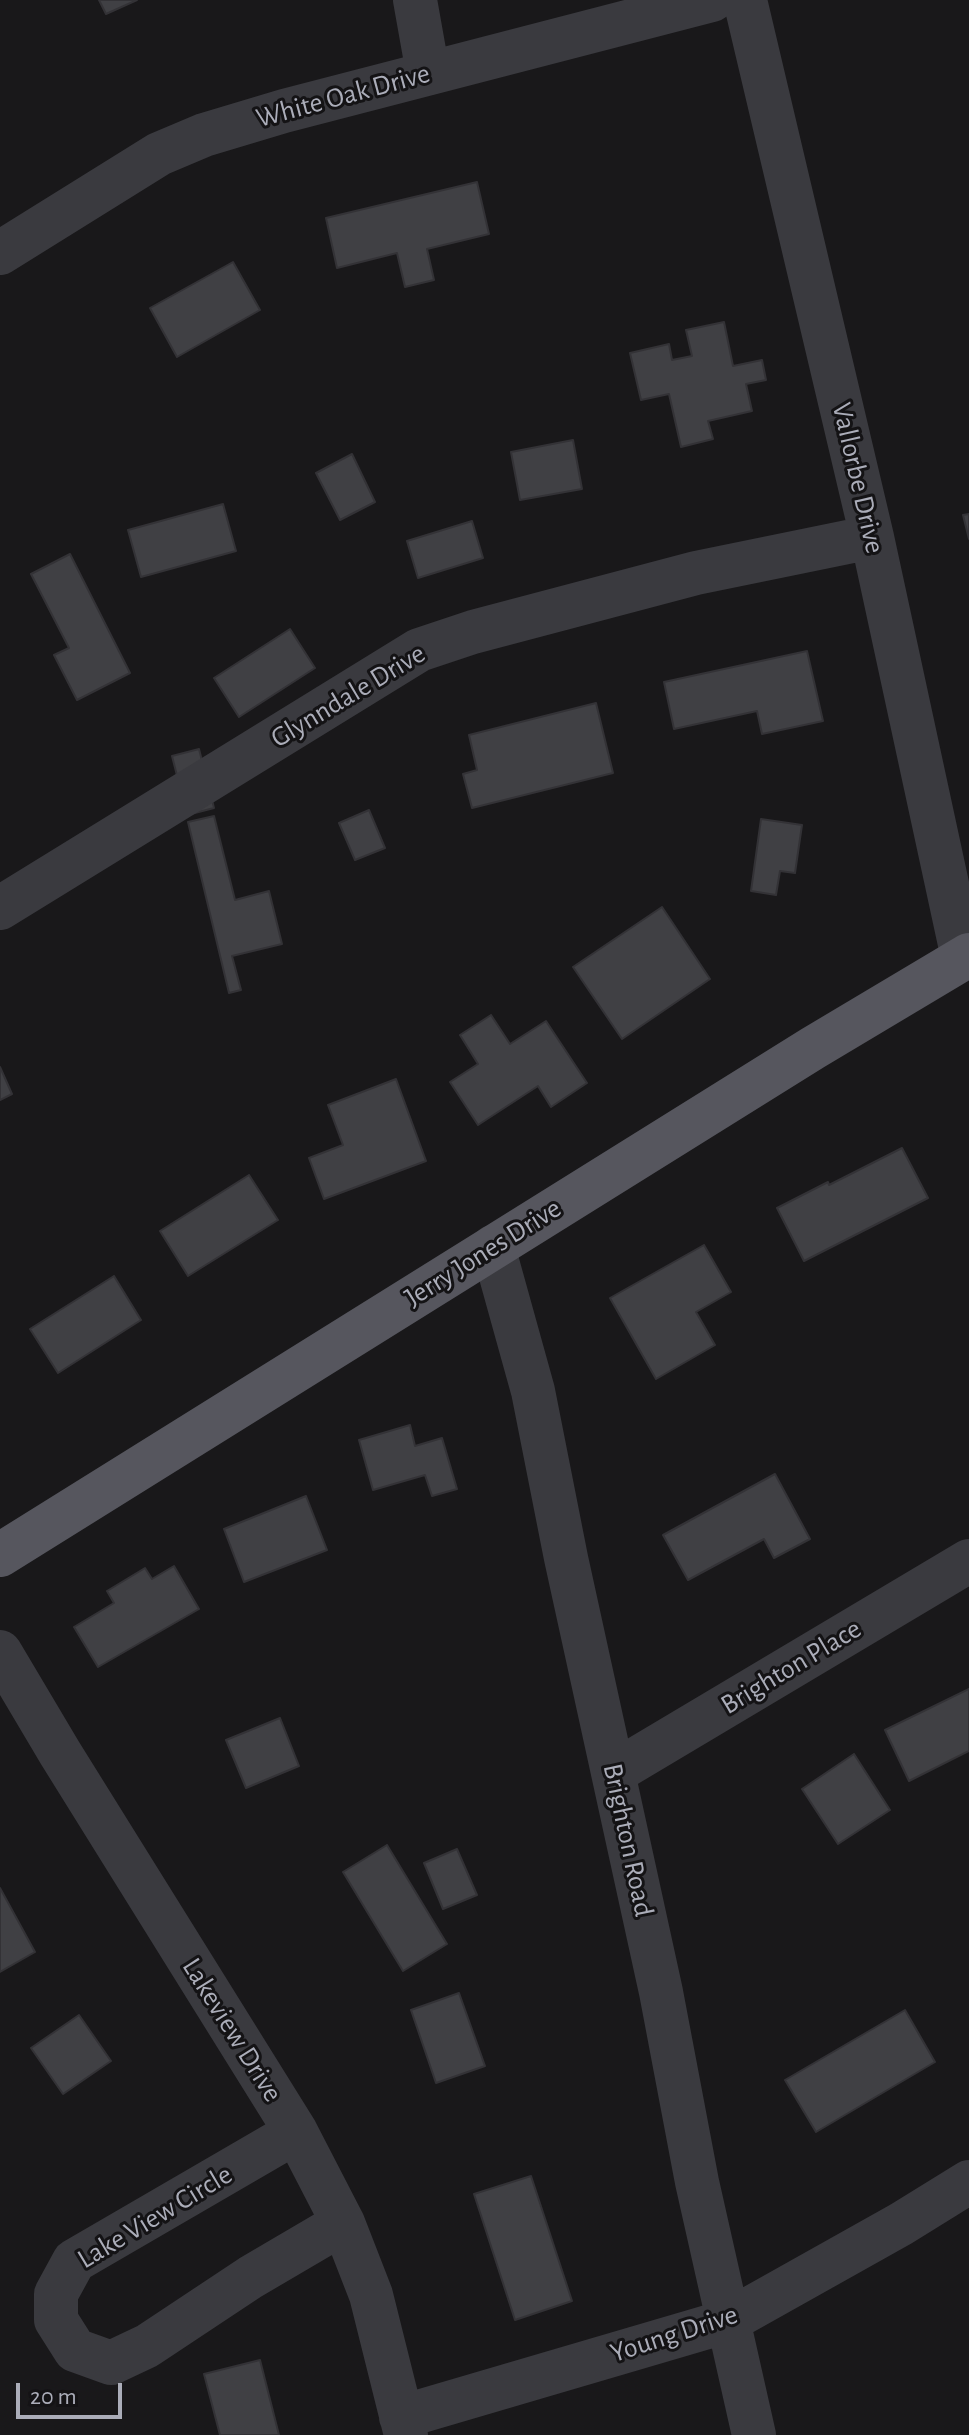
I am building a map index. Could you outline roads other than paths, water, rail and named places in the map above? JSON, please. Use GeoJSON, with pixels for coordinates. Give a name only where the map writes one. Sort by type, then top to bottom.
{"type":"FeatureCollection","features":[{"type":"Feature","properties":{"kind":"main road","name":"Jerry Jones Drive"},"geometry":{"type":"LineString","coordinates":[[0,1555],[813,1048],[966,957]]}},
{"type":"Feature","properties":{"kind":"street"},"geometry":{"type":"LineString","coordinates":[[415,0],[428,73]]}},
{"type":"Feature","properties":{"kind":"street","name":"White Oak Drive"},"geometry":{"type":"LineString","coordinates":[[0,253],[159,154],[204,135],[712,0]]}},
{"type":"Feature","properties":{"kind":"street","name":"Vallorbe Drive"},"geometry":{"type":"LineString","coordinates":[[745,0],[872,537],[966,957]]}},
{"type":"Feature","properties":{"kind":"street","name":"Glynndale Drive"},"geometry":{"type":"LineString","coordinates":[[0,908],[419,650],[473,632],[696,573],[872,537]]}},
{"type":"Feature","properties":{"kind":"street","name":"Brighton Road"},"geometry":{"type":"LineString","coordinates":[[493,1247],[533,1391],[661,1992],[697,2182],[754,2435]]}},
{"type":"Feature","properties":{"kind":"street","name":"Brighton Place"},"geometry":{"type":"LineString","coordinates":[[613,1773],[969,1561]]}},
{"type":"Feature","properties":{"kind":"street","name":"Lakeview Drive"},"geometry":{"type":"LineString","coordinates":[[0,1652],[296,2132],[343,2223],[371,2295],[403,2426]]}},
{"type":"Feature","properties":{"kind":"street","name":"Lake View Circle"},"geometry":{"type":"LineString","coordinates":[[296,2132],[74,2261],[56,2294],[56,2320],[75,2350],[111,2363],[147,2346],[251,2277],[343,2223]]}},
{"type":"Feature","properties":{"kind":"street","name":"Young Drive"},"geometry":{"type":"LineString","coordinates":[[403,2426],[728,2321],[901,2224],[969,2182]]}}]}
